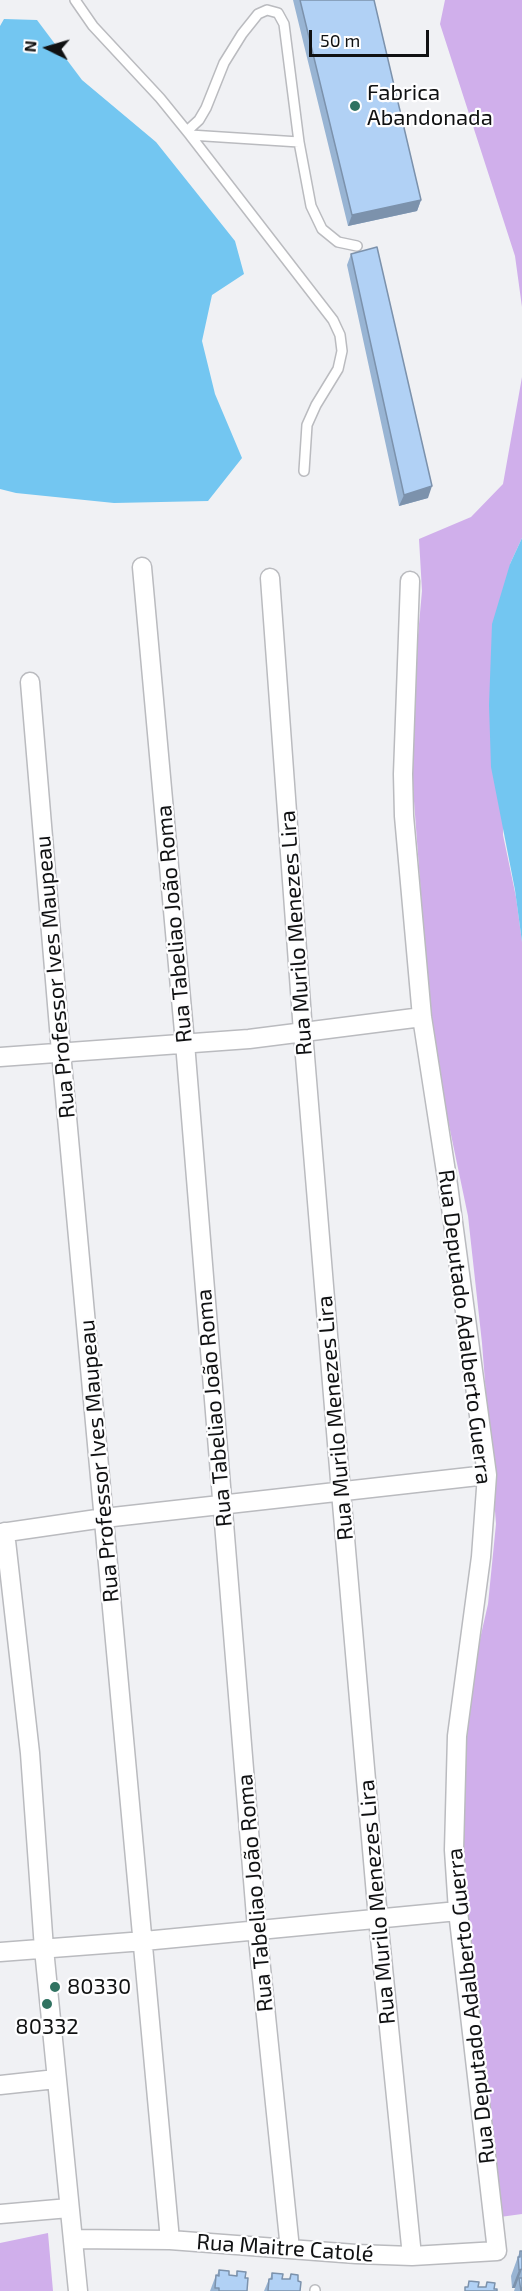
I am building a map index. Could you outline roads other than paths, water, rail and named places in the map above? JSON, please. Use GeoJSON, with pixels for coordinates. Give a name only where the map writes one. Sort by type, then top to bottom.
{"type":"FeatureCollection","features":[{"type":"Feature","properties":{"kind":"street","name":"Rua Tabeliao João Roma"},"geometry":{"type":"LineString","coordinates":[[142,567],[185,1043],[257,1929],[290,2249]]}},
{"type":"Feature","properties":{"kind":"street","name":"Rua Murilo Menezes Lira"},"geometry":{"type":"LineString","coordinates":[[270,578],[340,1492],[378,1918],[412,2256]]}},
{"type":"Feature","properties":{"kind":"street","name":"Rua Deputado Adalberto Guerra"},"geometry":{"type":"LineString","coordinates":[[410,581],[403,774],[404,816],[422,1017],[448,1185],[487,1475],[482,1557],[457,1736],[454,1850],[458,1911],[498,2251]]}},
{"type":"Feature","properties":{"kind":"street","name":"Rua Professor Ives Maupeau"},"geometry":{"type":"LineString","coordinates":[[30,682],[61,1052],[170,2240]]}},
{"type":"Feature","properties":{"kind":"street"},"geometry":{"type":"LineString","coordinates":[[0,1057],[249,1039],[422,1017]]}},
{"type":"Feature","properties":{"kind":"street"},"geometry":{"type":"LineString","coordinates":[[78,2291],[44,1949],[30,1753],[3,1532],[104,1518],[487,1475]]}},
{"type":"Feature","properties":{"kind":"street"},"geometry":{"type":"LineString","coordinates":[[0,1952],[144,1941],[458,1911]]}},
{"type":"Feature","properties":{"kind":"street"},"geometry":{"type":"LineString","coordinates":[[0,2085],[57,2079]]}},
{"type":"Feature","properties":{"kind":"street"},"geometry":{"type":"LineString","coordinates":[[0,2214],[69,2208]]}},
{"type":"Feature","properties":{"kind":"street","name":"Rua Maitre Catolé"},"geometry":{"type":"LineString","coordinates":[[73,2239],[170,2240],[412,2256],[498,2251]]}},
{"type":"Feature","properties":{"kind":"lane"},"geometry":{"type":"LineString","coordinates":[[75,0],[93,26],[189,133],[328,312],[340,335],[342,351],[338,369],[316,405],[307,425],[304,471]]}},
{"type":"Feature","properties":{"kind":"lane"},"geometry":{"type":"LineString","coordinates":[[189,133],[206,108],[224,63],[242,34],[258,14],[267,10],[278,13],[284,24],[299,142],[311,206],[322,229],[338,242],[357,246]]}},
{"type":"Feature","properties":{"kind":"lane"},"geometry":{"type":"LineString","coordinates":[[189,133],[299,142]]}},
{"type":"Feature","properties":{"kind":"water"},"geometry":{"type":"Polygon","coordinates":[[[4,19],[37,20],[82,80],[156,142],[235,241],[244,274],[212,295],[202,341],[215,394],[242,458],[208,501],[114,503],[16,493],[0,489],[0,26],[4,19]]]}},
{"type":"Feature","properties":{"kind":"water"},"geometry":{"type":"Polygon","coordinates":[[[522,538],[522,942],[515,890],[491,767],[489,705],[492,624],[510,564],[522,538]]]}},
{"type":"Feature","properties":{"kind":"place","name":"Fabrica Abandonada"},"geometry":{"type":"Point","coordinates":[355,106]}},
{"type":"Feature","properties":{"kind":"place","name":"80330"},"geometry":{"type":"Point","coordinates":[55,1987]}},
{"type":"Feature","properties":{"kind":"place","name":"80332"},"geometry":{"type":"Point","coordinates":[47,2004]}}]}
